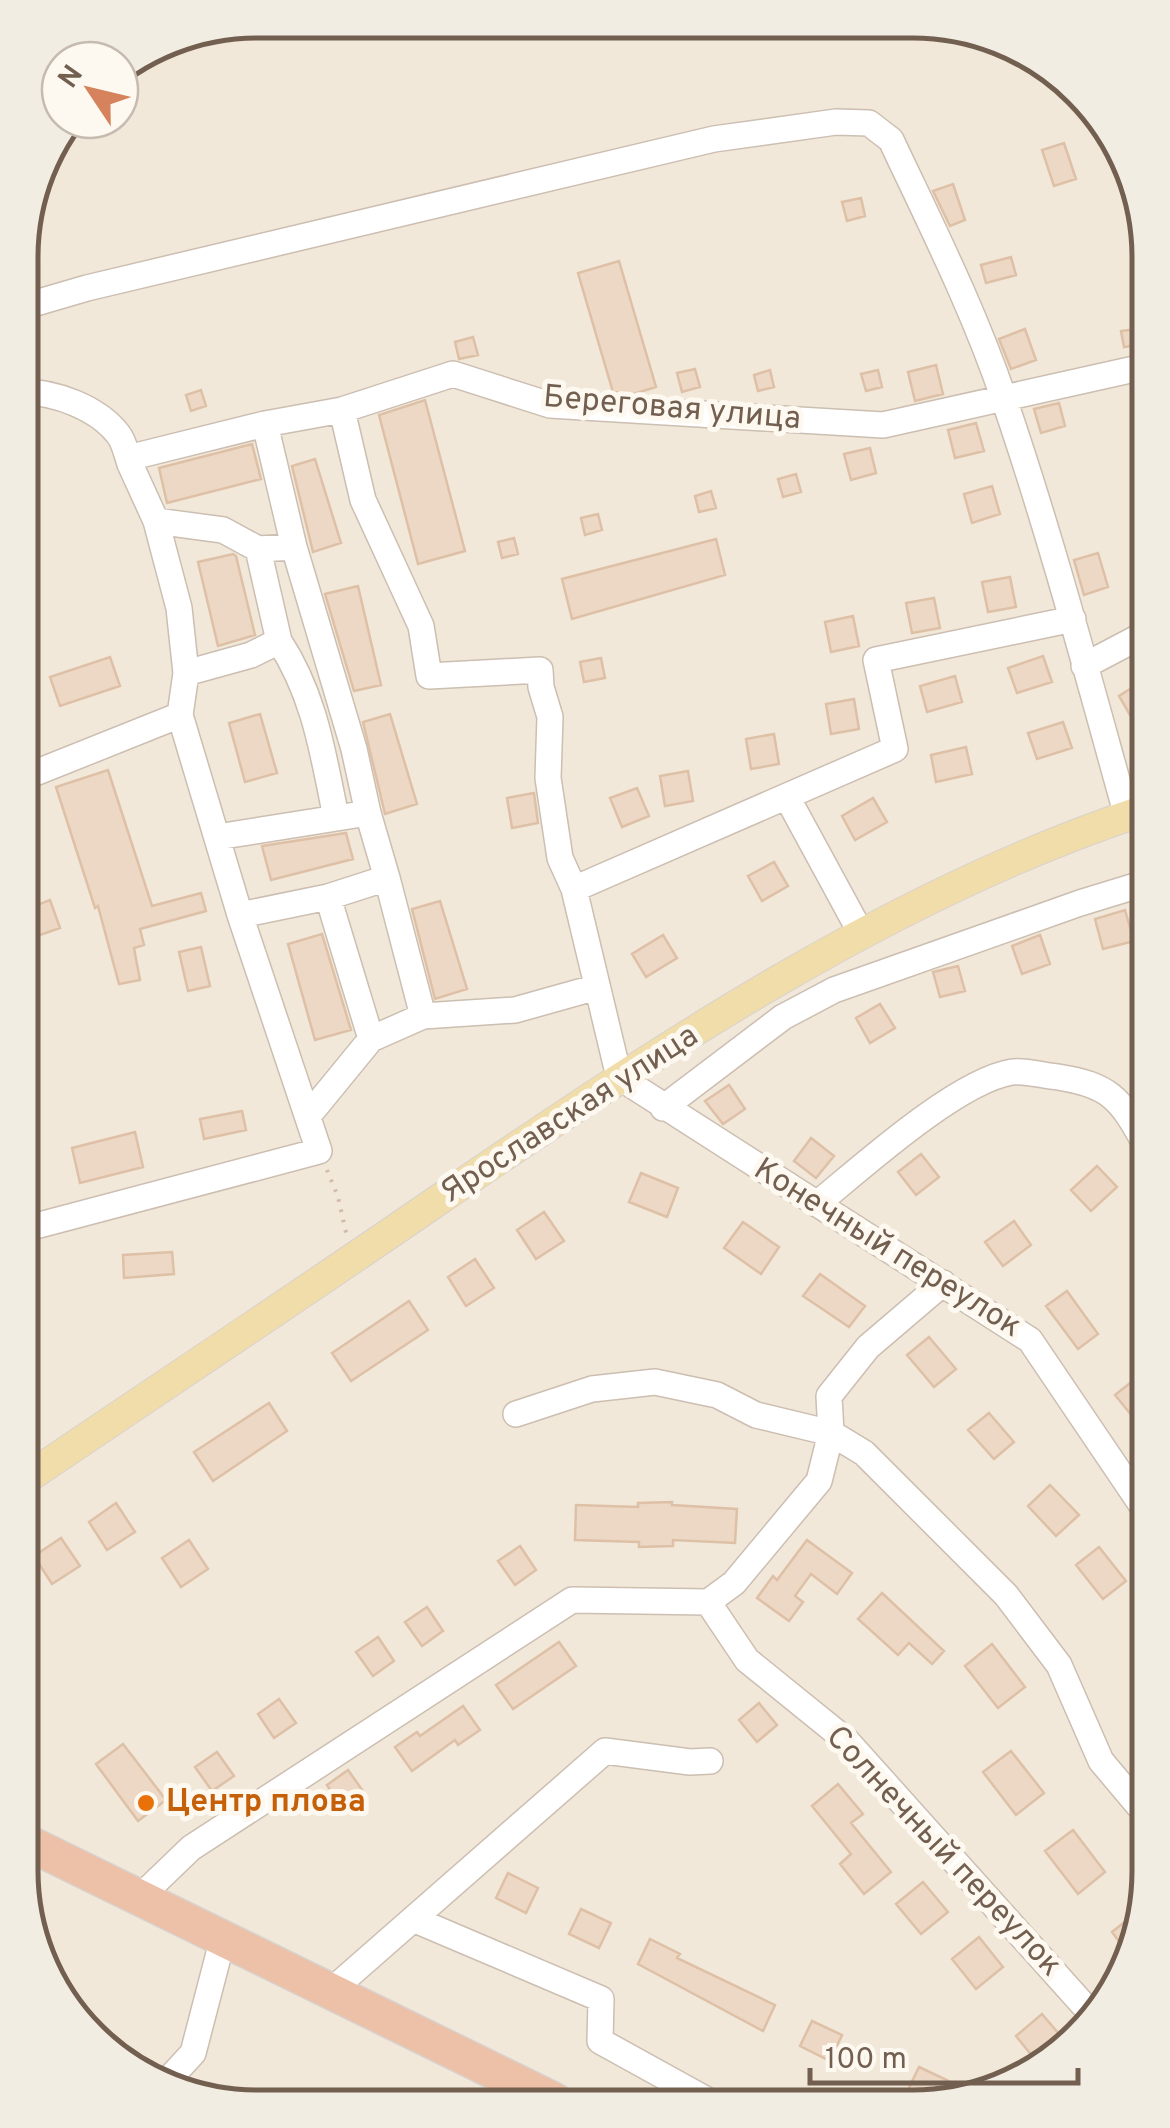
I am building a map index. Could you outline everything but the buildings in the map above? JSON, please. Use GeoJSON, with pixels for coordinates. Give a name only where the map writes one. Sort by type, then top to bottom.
{"type":"FeatureCollection","features":[{"type":"Feature","properties":{"kind":"highway"},"geometry":{"type":"LineString","coordinates":[[38,1848],[534,2090]]}},
{"type":"Feature","properties":{"kind":"main road","name":"Ярославская улица"},"geometry":{"type":"LineString","coordinates":[[38,1471],[619,1078],[862,935],[985,872],[1132,814]]}},
{"type":"Feature","properties":{"kind":"street"},"geometry":{"type":"LineString","coordinates":[[38,302],[714,138],[836,122],[868,122],[891,140],[968,306],[1004,397],[1084,666],[1132,807]]}},
{"type":"Feature","properties":{"kind":"street","name":"Береговая улица"},"geometry":{"type":"LineString","coordinates":[[141,457],[265,424],[342,410],[453,374],[550,405],[883,425],[1132,370]]}},
{"type":"Feature","properties":{"kind":"street"},"geometry":{"type":"LineString","coordinates":[[38,392],[93,413],[141,457],[179,608],[186,673],[180,715],[240,915],[319,1151],[38,1225]]}},
{"type":"Feature","properties":{"kind":"street"},"geometry":{"type":"LineString","coordinates":[[342,410],[363,500],[421,626],[429,676],[540,670],[540,687],[550,717],[548,778],[560,858],[574,890],[619,1078]]}},
{"type":"Feature","properties":{"kind":"street"},"geometry":{"type":"LineString","coordinates":[[265,424],[294,547],[354,748],[423,1016]]}},
{"type":"Feature","properties":{"kind":"street"},"geometry":{"type":"LineString","coordinates":[[156,521],[223,530],[258,549],[294,547]]}},
{"type":"Feature","properties":{"kind":"street"},"geometry":{"type":"LineString","coordinates":[[258,549],[280,642],[300,673],[319,736],[336,817]]}},
{"type":"Feature","properties":{"kind":"street"},"geometry":{"type":"LineString","coordinates":[[574,890],[895,749],[876,660],[1073,619]]}},
{"type":"Feature","properties":{"kind":"street"},"geometry":{"type":"LineString","coordinates":[[1084,666],[1132,640]]}},
{"type":"Feature","properties":{"kind":"street"},"geometry":{"type":"LineString","coordinates":[[186,673],[251,655],[280,642]]}},
{"type":"Feature","properties":{"kind":"street"},"geometry":{"type":"LineString","coordinates":[[38,773],[180,715]]}},
{"type":"Feature","properties":{"kind":"street"},"geometry":{"type":"LineString","coordinates":[[787,798],[862,935]]}},
{"type":"Feature","properties":{"kind":"street"},"geometry":{"type":"LineString","coordinates":[[217,837],[368,813]]}},
{"type":"Feature","properties":{"kind":"street"},"geometry":{"type":"LineString","coordinates":[[240,915],[328,897],[387,878]]}},
{"type":"Feature","properties":{"kind":"street"},"geometry":{"type":"LineString","coordinates":[[663,1108],[782,1017],[834,990],[1132,887]]}},
{"type":"Feature","properties":{"kind":"street"},"geometry":{"type":"LineString","coordinates":[[328,897],[371,1039]]}},
{"type":"Feature","properties":{"kind":"street"},"geometry":{"type":"LineString","coordinates":[[308,1116],[371,1039],[423,1016],[516,1010],[596,987]]}},
{"type":"Feature","properties":{"kind":"street"},"geometry":{"type":"LineString","coordinates":[[816,1204],[942,1107],[981,1083],[1014,1072],[1090,1082],[1124,1105],[1132,1120]]}},
{"type":"Feature","properties":{"kind":"street","name":"Конечный переулок"},"geometry":{"type":"LineString","coordinates":[[619,1078],[1030,1340],[1132,1491]]}},
{"type":"Feature","properties":{"kind":"street"},"geometry":{"type":"LineString","coordinates":[[140,1897],[191,1848],[572,1600],[708,1602],[734,1584],[819,1482],[832,1433],[829,1396],[868,1346],[943,1284]]}},
{"type":"Feature","properties":{"kind":"street"},"geometry":{"type":"LineString","coordinates":[[516,1414],[592,1389],[655,1382],[717,1395],[756,1415],[832,1433],[864,1452],[1006,1595],[1059,1665],[1101,1761],[1132,1798]]}},
{"type":"Feature","properties":{"kind":"street","name":"Солнечный переулок"},"geometry":{"type":"LineString","coordinates":[[708,1602],[747,1660],[846,1741],[1085,2007]]}},
{"type":"Feature","properties":{"kind":"street"},"geometry":{"type":"LineString","coordinates":[[331,1991],[604,1750],[690,1762],[710,1760]]}},
{"type":"Feature","properties":{"kind":"street"},"geometry":{"type":"LineString","coordinates":[[413,1919],[601,2000],[600,2042],[688,2090]]}},
{"type":"Feature","properties":{"kind":"street"},"geometry":{"type":"LineString","coordinates":[[174,2074],[193,2054],[223,1938]]}},
{"type":"Feature","properties":{"kind":"path"},"geometry":{"type":"LineString","coordinates":[[319,1151],[338,1197],[352,1260]]}},
{"type":"Feature","properties":{"kind":"shaded area"},"geometry":{"type":"Polygon","coordinates":[[[242,38],[928,38],[984,49],[1035,74],[1078,112],[1110,160],[1125,200],[1132,256],[1132,1886],[1116,1955],[1087,2005],[1047,2045],[997,2074],[942,2089],[914,2090],[228,2089],[173,2074],[135,2054],[92,2016],[60,1968],[45,1928],[38,1872],[38,256],[45,200],[71,140],[140,140],[140,71],[186,49],[242,38]]]}},
{"type":"Feature","properties":{"kind":"place","name":"Центр плова"},"geometry":{"type":"Point","coordinates":[146,1803]}}]}
